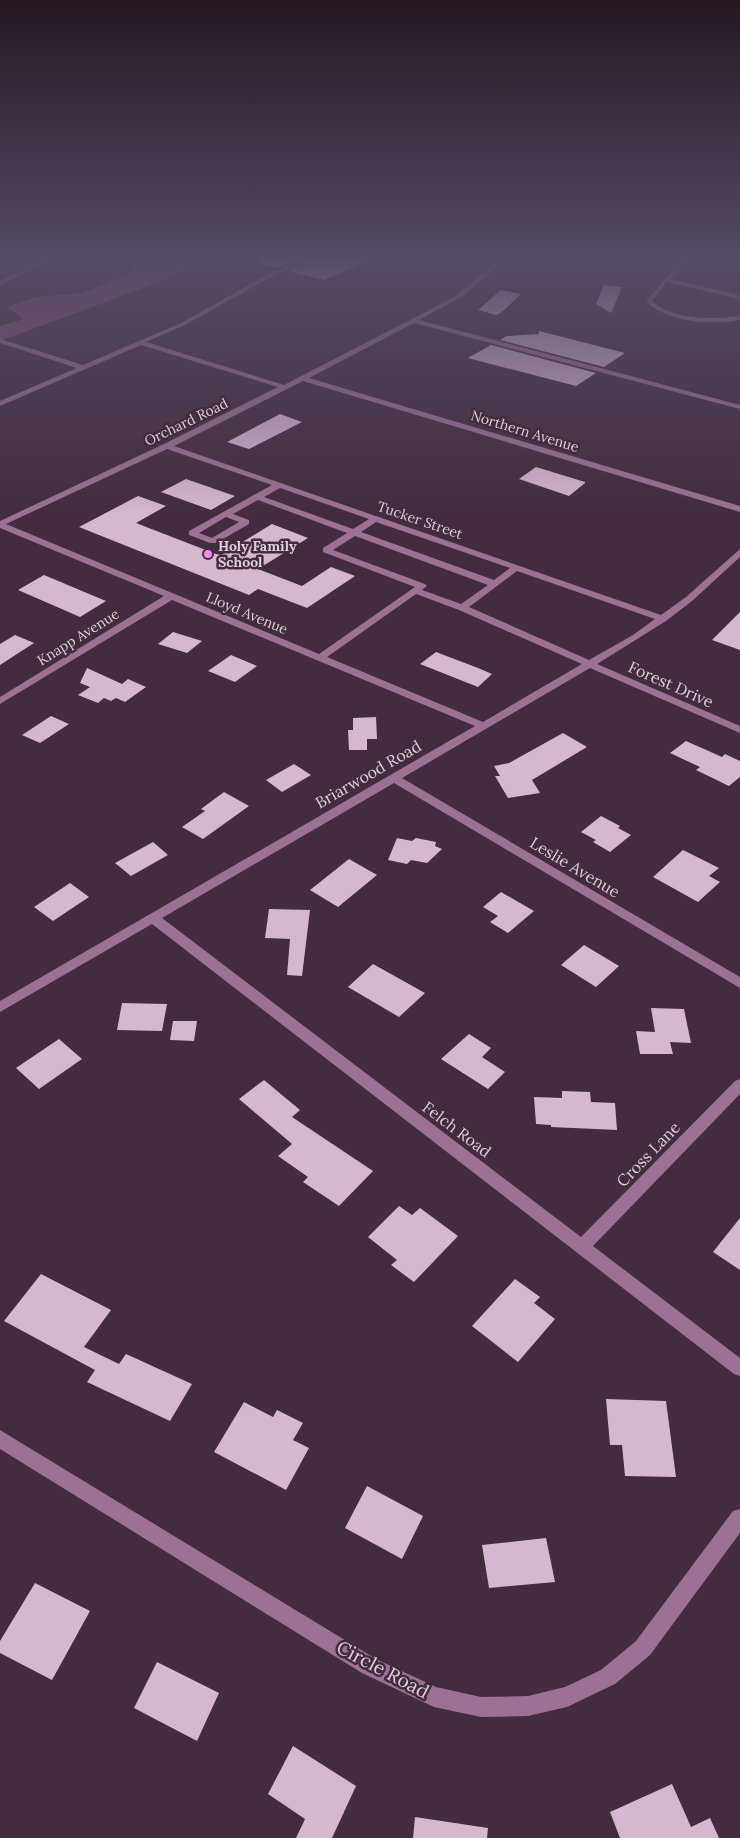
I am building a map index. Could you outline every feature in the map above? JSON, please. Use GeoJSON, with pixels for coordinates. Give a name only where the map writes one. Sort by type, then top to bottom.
{"type":"FeatureCollection","features":[{"type":"Feature","properties":{"kind":"street"},"geometry":{"type":"LineString","coordinates":[[6,343],[84,368]]}},
{"type":"Feature","properties":{"kind":"street"},"geometry":{"type":"LineString","coordinates":[[0,404],[140,343],[284,387]]}},
{"type":"Feature","properties":{"kind":"street","name":"Orchard Road"},"geometry":{"type":"LineString","coordinates":[[0,524],[167,446],[371,343]]}},
{"type":"Feature","properties":{"kind":"street"},"geometry":{"type":"LineString","coordinates":[[497,343],[740,407]]}},
{"type":"Feature","properties":{"kind":"street","name":"Northern Avenue"},"geometry":{"type":"LineString","coordinates":[[302,378],[740,509]]}},
{"type":"Feature","properties":{"kind":"street","name":"Tucker Street"},"geometry":{"type":"LineString","coordinates":[[167,446],[663,619]]}},
{"type":"Feature","properties":{"kind":"street"},"geometry":{"type":"LineString","coordinates":[[225,514],[246,522],[213,541],[192,533],[225,514],[279,485]]}},
{"type":"Feature","properties":{"kind":"street"},"geometry":{"type":"LineString","coordinates":[[257,497],[495,584]]}},
{"type":"Feature","properties":{"kind":"street"},"geometry":{"type":"LineString","coordinates":[[319,658],[422,586],[326,550],[375,519]]}},
{"type":"Feature","properties":{"kind":"street","name":"Lloyd Avenue"},"geometry":{"type":"LineString","coordinates":[[0,524],[484,726]]}},
{"type":"Feature","properties":{"kind":"street","name":"Briarwood Road"},"geometry":{"type":"LineString","coordinates":[[0,1007],[590,664],[663,619],[740,552]]}},
{"type":"Feature","properties":{"kind":"street"},"geometry":{"type":"LineString","coordinates":[[729,562],[740,567]]}},
{"type":"Feature","properties":{"kind":"street"},"geometry":{"type":"LineString","coordinates":[[462,608],[516,568]]}},
{"type":"Feature","properties":{"kind":"street","name":"Forest Drive"},"geometry":{"type":"LineString","coordinates":[[415,591],[462,608],[740,730]]}},
{"type":"Feature","properties":{"kind":"street","name":"Knapp Avenue"},"geometry":{"type":"LineString","coordinates":[[0,701],[171,596]]}},
{"type":"Feature","properties":{"kind":"street","name":"Leslie Avenue"},"geometry":{"type":"LineString","coordinates":[[394,778],[740,983]]}},
{"type":"Feature","properties":{"kind":"street","name":"Felch Road"},"geometry":{"type":"LineString","coordinates":[[153,918],[740,1368]]}},
{"type":"Feature","properties":{"kind":"street","name":"Cross Lane"},"geometry":{"type":"LineString","coordinates":[[582,1247],[740,1085]]}},
{"type":"Feature","properties":{"kind":"street","name":"Circle Road"},"geometry":{"type":"LineString","coordinates":[[0,1439],[369,1666],[434,1697],[481,1707],[528,1706],[567,1697],[608,1677],[643,1648],[740,1518]]}},
{"type":"Feature","properties":{"kind":"building"},"geometry":{"type":"Polygon","coordinates":[[[511,343],[585,343],[625,353],[604,367],[511,343]]]}},
{"type":"Feature","properties":{"kind":"building"},"geometry":{"type":"Polygon","coordinates":[[[491,345],[596,373],[576,386],[468,358],[491,345]]]}},
{"type":"Feature","properties":{"kind":"building"},"geometry":{"type":"Polygon","coordinates":[[[280,414],[302,422],[249,449],[227,442],[280,414]]]}},
{"type":"Feature","properties":{"kind":"building"},"geometry":{"type":"Polygon","coordinates":[[[536,467],[585,483],[569,496],[519,479],[536,467]]]}},
{"type":"Feature","properties":{"kind":"building"},"geometry":{"type":"Polygon","coordinates":[[[186,479],[235,496],[211,510],[161,492],[186,479]]]}},
{"type":"Feature","properties":{"kind":"building"},"geometry":{"type":"Polygon","coordinates":[[[138,496],[166,506],[136,523],[216,554],[221,555],[272,524],[308,538],[258,569],[302,586],[331,567],[355,576],[307,608],[258,589],[249,595],[79,527],[138,496]]]}},
{"type":"Feature","properties":{"kind":"building"},"geometry":{"type":"Polygon","coordinates":[[[44,575],[106,601],[80,617],[18,590],[44,575]]]}},
{"type":"Feature","properties":{"kind":"building"},"geometry":{"type":"Polygon","coordinates":[[[740,612],[740,650],[712,640],[740,612]]]}},
{"type":"Feature","properties":{"kind":"building"},"geometry":{"type":"Polygon","coordinates":[[[173,632],[202,641],[187,653],[158,644],[173,632]]]}},
{"type":"Feature","properties":{"kind":"building"},"geometry":{"type":"Polygon","coordinates":[[[15,635],[34,643],[0,665],[0,644],[15,635]]]}},
{"type":"Feature","properties":{"kind":"building"},"geometry":{"type":"Polygon","coordinates":[[[436,652],[492,674],[478,687],[420,664],[436,652]]]}},
{"type":"Feature","properties":{"kind":"building"},"geometry":{"type":"Polygon","coordinates":[[[231,655],[257,666],[235,682],[208,671],[231,655]]]}},
{"type":"Feature","properties":{"kind":"building"},"geometry":{"type":"Polygon","coordinates":[[[87,668],[122,684],[128,679],[146,687],[125,702],[116,698],[111,701],[104,698],[98,703],[78,695],[90,687],[80,683],[87,668]]]}},
{"type":"Feature","properties":{"kind":"building"},"geometry":{"type":"Polygon","coordinates":[[[51,716],[69,724],[40,743],[22,735],[51,716]]]}},
{"type":"Feature","properties":{"kind":"building"},"geometry":{"type":"Polygon","coordinates":[[[376,717],[377,739],[367,739],[367,750],[349,750],[348,730],[353,730],[353,718],[376,717]]]}},
{"type":"Feature","properties":{"kind":"building"},"geometry":{"type":"Polygon","coordinates":[[[563,733],[587,747],[532,780],[540,793],[508,798],[495,776],[500,776],[494,766],[509,763],[563,733]]]}},
{"type":"Feature","properties":{"kind":"building"},"geometry":{"type":"Polygon","coordinates":[[[686,741],[722,757],[725,754],[740,761],[740,777],[729,786],[696,770],[700,767],[670,753],[686,741]]]}},
{"type":"Feature","properties":{"kind":"building"},"geometry":{"type":"Polygon","coordinates":[[[294,764],[311,775],[282,792],[266,780],[294,764]]]}},
{"type":"Feature","properties":{"kind":"building"},"geometry":{"type":"Polygon","coordinates":[[[224,792],[249,806],[203,839],[182,827],[205,811],[201,809],[224,792]]]}},
{"type":"Feature","properties":{"kind":"building"},"geometry":{"type":"Polygon","coordinates":[[[601,816],[620,826],[618,828],[631,835],[610,852],[593,842],[596,840],[581,832],[601,816]]]}},
{"type":"Feature","properties":{"kind":"building"},"geometry":{"type":"Polygon","coordinates":[[[397,838],[412,841],[416,838],[436,842],[435,846],[442,849],[427,863],[411,860],[407,864],[388,860],[397,838]]]}},
{"type":"Feature","properties":{"kind":"building"},"geometry":{"type":"Polygon","coordinates":[[[153,842],[168,855],[131,876],[115,863],[153,842]]]}},
{"type":"Feature","properties":{"kind":"building"},"geometry":{"type":"Polygon","coordinates":[[[683,850],[719,868],[709,876],[720,882],[698,902],[653,877],[683,850]]]}},
{"type":"Feature","properties":{"kind":"building"},"geometry":{"type":"Polygon","coordinates":[[[349,859],[377,875],[338,907],[310,890],[349,859]]]}},
{"type":"Feature","properties":{"kind":"building"},"geometry":{"type":"Polygon","coordinates":[[[70,883],[89,897],[53,921],[34,907],[70,883]]]}},
{"type":"Feature","properties":{"kind":"building"},"geometry":{"type":"Polygon","coordinates":[[[501,892],[534,911],[508,933],[490,922],[498,916],[483,907],[501,892]]]}},
{"type":"Feature","properties":{"kind":"building"},"geometry":{"type":"Polygon","coordinates":[[[269,909],[310,910],[302,976],[287,975],[290,939],[265,938],[269,909]]]}},
{"type":"Feature","properties":{"kind":"building"},"geometry":{"type":"Polygon","coordinates":[[[584,945],[619,966],[596,987],[561,965],[584,945]]]}},
{"type":"Feature","properties":{"kind":"building"},"geometry":{"type":"Polygon","coordinates":[[[373,964],[425,993],[399,1017],[348,987],[373,964]]]}},
{"type":"Feature","properties":{"kind":"building"},"geometry":{"type":"Polygon","coordinates":[[[122,1003],[167,1004],[162,1031],[117,1030],[122,1003]]]}},
{"type":"Feature","properties":{"kind":"building"},"geometry":{"type":"Polygon","coordinates":[[[651,1008],[684,1009],[691,1043],[670,1042],[673,1054],[640,1054],[636,1031],[655,1032],[651,1008]]]}},
{"type":"Feature","properties":{"kind":"building"},"geometry":{"type":"Polygon","coordinates":[[[173,1021],[197,1021],[194,1041],[170,1040],[173,1021]]]}},
{"type":"Feature","properties":{"kind":"building"},"geometry":{"type":"Polygon","coordinates":[[[469,1034],[491,1048],[482,1057],[505,1072],[488,1089],[441,1059],[469,1034]]]}},
{"type":"Feature","properties":{"kind":"building"},"geometry":{"type":"Polygon","coordinates":[[[59,1039],[82,1059],[39,1089],[16,1068],[59,1039]]]}},
{"type":"Feature","properties":{"kind":"building"},"geometry":{"type":"Polygon","coordinates":[[[264,1080],[300,1110],[292,1117],[373,1171],[339,1206],[303,1182],[308,1177],[278,1156],[292,1144],[239,1099],[264,1080]]]}},
{"type":"Feature","properties":{"kind":"building"},"geometry":{"type":"Polygon","coordinates":[[[562,1091],[590,1092],[591,1102],[615,1103],[617,1130],[551,1127],[551,1125],[536,1124],[534,1097],[562,1098],[562,1091]]]}},
{"type":"Feature","properties":{"kind":"building"},"geometry":{"type":"Polygon","coordinates":[[[399,1206],[412,1215],[420,1208],[458,1236],[414,1282],[391,1265],[397,1260],[368,1237],[399,1206]]]}},
{"type":"Feature","properties":{"kind":"building"},"geometry":{"type":"Polygon","coordinates":[[[740,1218],[740,1270],[713,1252],[740,1218]]]}},
{"type":"Feature","properties":{"kind":"building"},"geometry":{"type":"Polygon","coordinates":[[[41,1274],[111,1310],[84,1347],[119,1364],[126,1354],[192,1384],[170,1421],[87,1382],[95,1370],[4,1321],[41,1274]]]}},
{"type":"Feature","properties":{"kind":"building"},"geometry":{"type":"Polygon","coordinates":[[[515,1279],[540,1297],[534,1303],[555,1319],[518,1362],[472,1326],[515,1279]]]}},
{"type":"Feature","properties":{"kind":"building"},"geometry":{"type":"Polygon","coordinates":[[[606,1399],[666,1401],[676,1477],[625,1476],[622,1445],[610,1445],[606,1399]]]}},
{"type":"Feature","properties":{"kind":"building"},"geometry":{"type":"Polygon","coordinates":[[[244,1402],[273,1417],[277,1410],[303,1423],[293,1440],[309,1448],[286,1490],[214,1452],[244,1402]]]}},
{"type":"Feature","properties":{"kind":"building"},"geometry":{"type":"Polygon","coordinates":[[[367,1486],[423,1516],[402,1559],[345,1528],[367,1486]]]}},
{"type":"Feature","properties":{"kind":"building"},"geometry":{"type":"Polygon","coordinates":[[[546,1538],[555,1582],[489,1588],[482,1545],[546,1538]]]}},
{"type":"Feature","properties":{"kind":"building"},"geometry":{"type":"Polygon","coordinates":[[[35,1583],[90,1611],[52,1680],[0,1653],[0,1641],[35,1583]]]}},
{"type":"Feature","properties":{"kind":"building"},"geometry":{"type":"Polygon","coordinates":[[[157,1662],[219,1693],[197,1741],[134,1708],[157,1662]]]}},
{"type":"Feature","properties":{"kind":"building"},"geometry":{"type":"Polygon","coordinates":[[[293,1746],[356,1786],[332,1838],[296,1838],[305,1819],[268,1794],[293,1746]]]}},
{"type":"Feature","properties":{"kind":"building"},"geometry":{"type":"Polygon","coordinates":[[[672,1784],[691,1827],[710,1818],[719,1838],[620,1838],[610,1812],[672,1784]]]}},
{"type":"Feature","properties":{"kind":"building"},"geometry":{"type":"Polygon","coordinates":[[[415,1817],[488,1828],[487,1838],[413,1838],[415,1817]]]}},
{"type":"Feature","properties":{"kind":"place","name":"Holy Family School"},"geometry":{"type":"Point","coordinates":[208,554]}}]}
